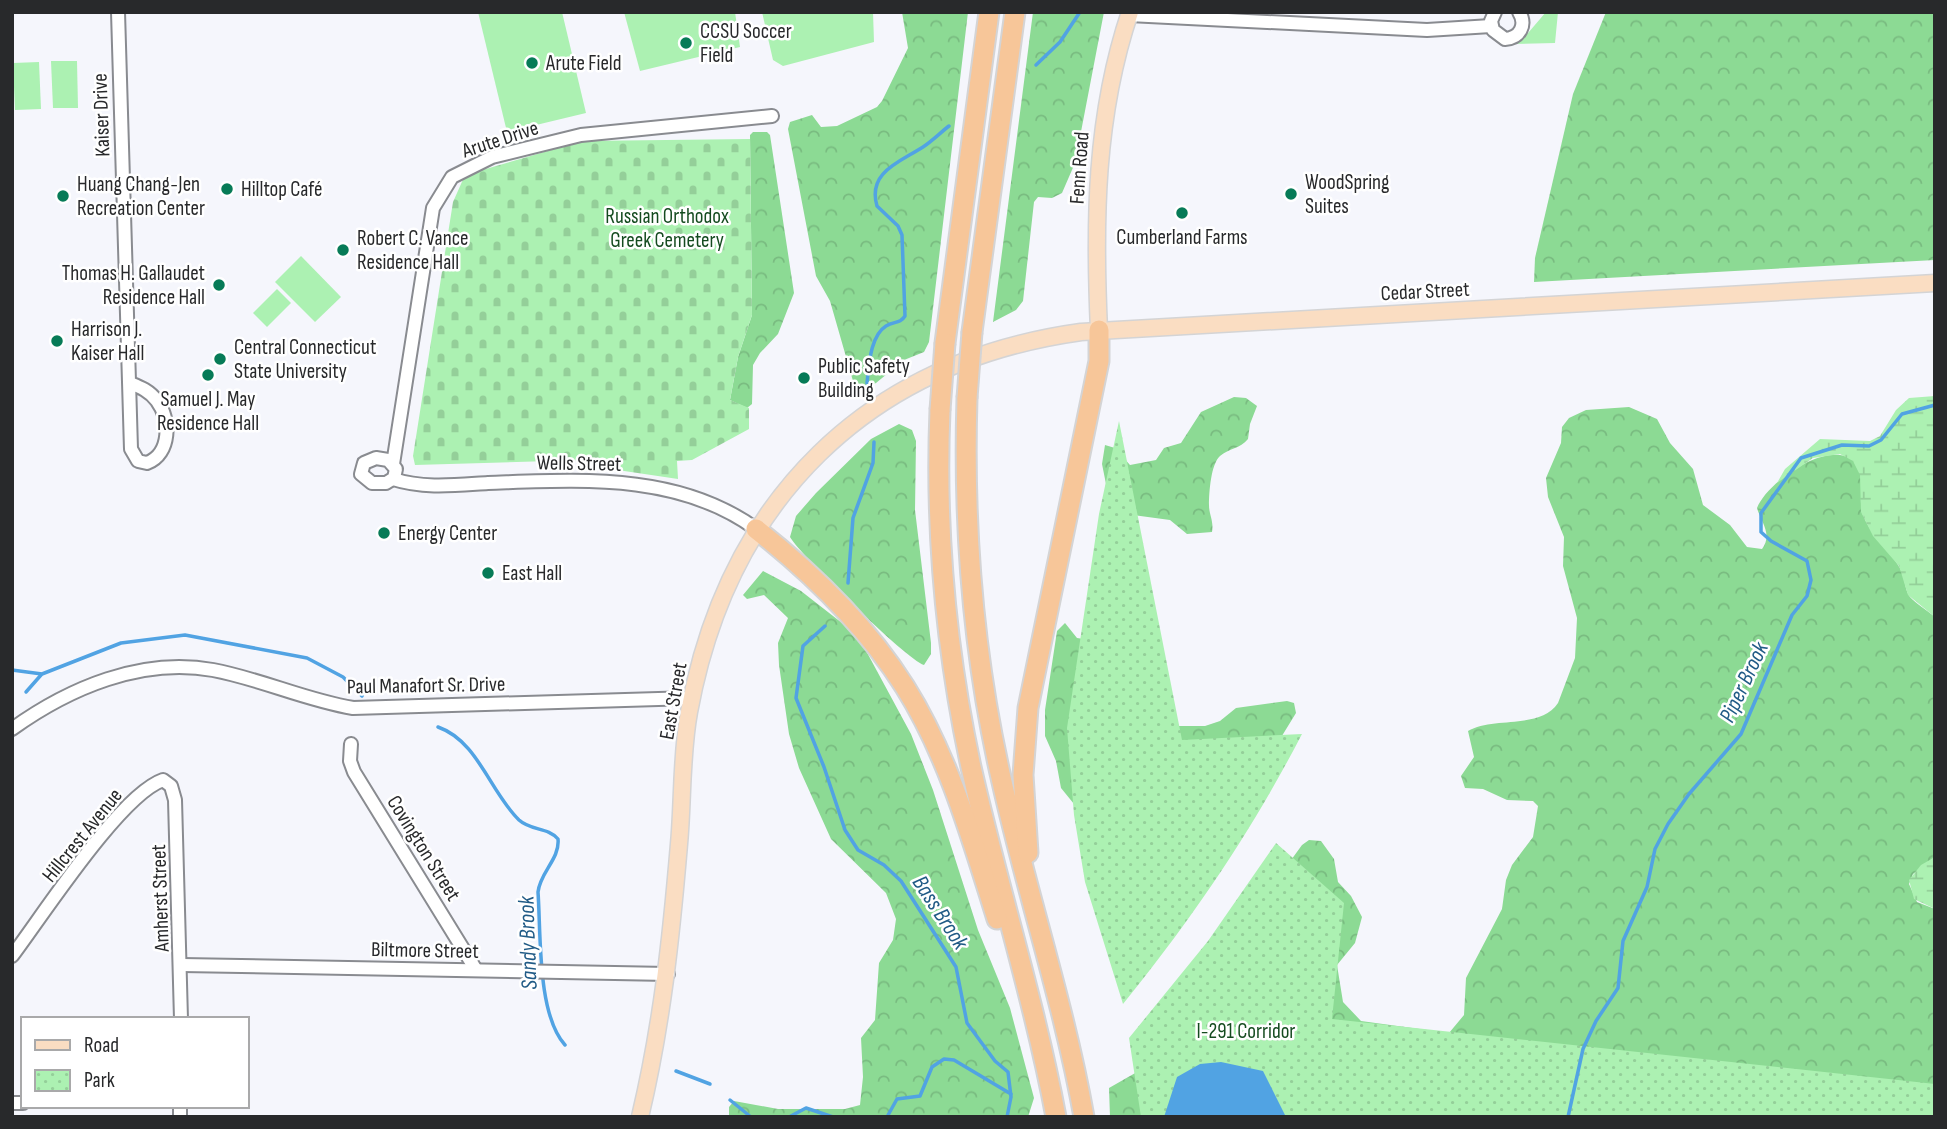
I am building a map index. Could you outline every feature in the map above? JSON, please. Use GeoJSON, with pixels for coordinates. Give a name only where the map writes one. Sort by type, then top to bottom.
{"type":"FeatureCollection","features":[{"type":"Feature","properties":{"kind":"highway"},"geometry":{"type":"LineString","coordinates":[[989,12],[945,343],[940,410],[942,558],[958,697],[979,803],[1039,1036],[1056,1117]]}},
{"type":"Feature","properties":{"kind":"highway"},"geometry":{"type":"LineString","coordinates":[[1015,12],[972,332],[967,398],[966,513],[974,618],[994,747],[1070,1051],[1083,1115]]}},
{"type":"Feature","properties":{"kind":"highway"},"geometry":{"type":"LineString","coordinates":[[1026,878],[1028,843],[1023,775],[1028,708],[1099,361],[1100,330]]}},
{"type":"Feature","properties":{"kind":"highway"},"geometry":{"type":"LineString","coordinates":[[756,529],[820,585],[862,628],[916,707],[952,787],[1021,1000],[1039,1036]]}},
{"type":"Feature","properties":{"kind":"main road","name":"Fenn Road"},"geometry":{"type":"LineString","coordinates":[[1100,330],[1096,273],[1098,160],[1107,104],[1129,14]]}},
{"type":"Feature","properties":{"kind":"main road","name":"Cedar Street"},"geometry":{"type":"LineString","coordinates":[[925,380],[1018,343],[1100,330],[1935,283]]}},
{"type":"Feature","properties":{"kind":"main road","name":"East Street"},"geometry":{"type":"LineString","coordinates":[[640,1117],[654,1057],[668,974],[692,698],[719,603],[756,529],[788,485],[826,446],[875,408],[925,380]]}},
{"type":"Feature","properties":{"kind":"street","name":"Kaiser Drive"},"geometry":{"type":"LineString","coordinates":[[118,12],[131,449],[138,461],[147,463],[157,457],[164,444],[167,428],[164,413],[157,400],[145,389],[130,383]]}},
{"type":"Feature","properties":{"kind":"street"},"geometry":{"type":"LineString","coordinates":[[1491,26],[1495,12]]}},
{"type":"Feature","properties":{"kind":"street"},"geometry":{"type":"LineString","coordinates":[[1491,26],[1500,37],[1514,37],[1523,25],[1519,12]]}},
{"type":"Feature","properties":{"kind":"street"},"geometry":{"type":"LineString","coordinates":[[1129,14],[1427,30],[1491,26]]}},
{"type":"Feature","properties":{"kind":"street","name":"Arute Drive"},"geometry":{"type":"LineString","coordinates":[[393,464],[433,208],[452,177],[492,157],[581,135],[772,116]]}},
{"type":"Feature","properties":{"kind":"street","name":"Wells Street"},"geometry":{"type":"LineString","coordinates":[[393,464],[383,458],[373,458],[364,463],[360,470],[364,478],[374,484],[393,479],[430,485],[582,480],[625,482],[696,500],[733,515],[756,529]]}},
{"type":"Feature","properties":{"kind":"street"},"geometry":{"type":"LineString","coordinates":[[393,464],[397,472],[393,479]]}},
{"type":"Feature","properties":{"kind":"street","name":"Paul Manafort Sr. Drive"},"geometry":{"type":"LineString","coordinates":[[12,729],[94,683],[144,670],[182,666],[213,670],[324,703],[353,708],[692,698]]}},
{"type":"Feature","properties":{"kind":"street","name":"Covington Street"},"geometry":{"type":"LineString","coordinates":[[351,744],[350,761],[354,772],[476,970]]}},
{"type":"Feature","properties":{"kind":"street","name":"Hillcrest Avenue"},"geometry":{"type":"LineString","coordinates":[[12,956],[112,822],[149,785],[163,780]]}},
{"type":"Feature","properties":{"kind":"street","name":"Amherst Street"},"geometry":{"type":"LineString","coordinates":[[163,780],[171,786],[175,800],[182,965],[181,1017]]}},
{"type":"Feature","properties":{"kind":"street","name":"Biltmore Street"},"geometry":{"type":"LineString","coordinates":[[182,965],[668,974]]}},
{"type":"Feature","properties":{"kind":"green space","name":"Arute Field"},"geometry":{"type":"Polygon","coordinates":[[[478,12],[562,12],[586,113],[507,132],[478,12]]]}},
{"type":"Feature","properties":{"kind":"green space","name":"CCSU Soccer Field"},"geometry":{"type":"Polygon","coordinates":[[[624,12],[735,12],[740,47],[640,71],[624,12]]]}},
{"type":"Feature","properties":{"kind":"green space"},"geometry":{"type":"Polygon","coordinates":[[[762,12],[873,12],[874,42],[783,66],[773,60],[762,12]]]}},
{"type":"Feature","properties":{"kind":"green space"},"geometry":{"type":"Polygon","coordinates":[[[902,12],[968,12],[929,342],[924,352],[904,360],[876,383],[866,388],[855,388],[830,301],[816,276],[788,129],[790,122],[812,115],[821,127],[837,126],[877,107],[908,48],[902,12]]]}},
{"type":"Feature","properties":{"kind":"green space"},"geometry":{"type":"Polygon","coordinates":[[[1033,12],[1104,12],[1075,163],[1062,193],[1052,198],[1038,197],[1034,202],[1023,301],[1016,310],[993,322],[1033,12]]]}},
{"type":"Feature","properties":{"kind":"green space"},"geometry":{"type":"Polygon","coordinates":[[[1546,12],[1558,12],[1555,43],[1513,44],[1522,40],[1546,12]]]}},
{"type":"Feature","properties":{"kind":"green space"},"geometry":{"type":"Polygon","coordinates":[[[1606,12],[1935,12],[1935,260],[1534,282],[1535,258],[1573,94],[1606,12]]]}},
{"type":"Feature","properties":{"kind":"green space"},"geometry":{"type":"Polygon","coordinates":[[[51,61],[77,61],[78,108],[53,108],[51,61]]]}},
{"type":"Feature","properties":{"kind":"green space"},"geometry":{"type":"Polygon","coordinates":[[[39,62],[41,109],[15,110],[13,63],[39,62]]]}},
{"type":"Feature","properties":{"kind":"green space"},"geometry":{"type":"Polygon","coordinates":[[[753,132],[767,132],[770,135],[794,293],[778,334],[753,365],[752,404],[747,408],[730,400],[738,357],[752,315],[750,135],[753,132]]]}},
{"type":"Feature","properties":{"kind":"green space","name":"Russian Orthodox Greek Cemetery"},"geometry":{"type":"Polygon","coordinates":[[[750,139],[752,315],[738,357],[730,400],[749,408],[749,429],[692,460],[677,461],[678,479],[604,468],[584,460],[415,465],[413,456],[453,202],[465,175],[582,141],[750,139]]]}},
{"type":"Feature","properties":{"kind":"green space"},"geometry":{"type":"Polygon","coordinates":[[[301,256],[341,297],[315,322],[275,282],[301,256]]]}},
{"type":"Feature","properties":{"kind":"green space"},"geometry":{"type":"Polygon","coordinates":[[[277,289],[291,303],[267,327],[253,313],[277,289]]]}},
{"type":"Feature","properties":{"kind":"green space"},"geometry":{"type":"Polygon","coordinates":[[[1935,396],[1935,617],[1908,595],[1899,566],[1873,536],[1861,512],[1860,475],[1853,461],[1840,454],[1813,458],[1777,483],[1785,469],[1820,439],[1870,441],[1880,436],[1896,410],[1909,398],[1935,396]]]}},
{"type":"Feature","properties":{"kind":"green space"},"geometry":{"type":"Polygon","coordinates":[[[1234,397],[1246,398],[1257,406],[1248,439],[1220,456],[1214,465],[1209,499],[1212,532],[1187,534],[1170,520],[1133,515],[1172,726],[1205,726],[1220,721],[1236,708],[1287,701],[1294,703],[1296,713],[1277,744],[1074,804],[1061,788],[1056,761],[1045,736],[1045,710],[1057,631],[1065,623],[1077,638],[1084,639],[1106,484],[1102,464],[1105,445],[1115,448],[1130,465],[1156,460],[1164,448],[1181,443],[1201,412],[1234,397]]]}},
{"type":"Feature","properties":{"kind":"green space"},"geometry":{"type":"Polygon","coordinates":[[[1629,407],[1657,419],[1670,443],[1693,469],[1703,505],[1730,525],[1747,547],[1762,549],[1765,544],[1765,528],[1757,508],[1763,497],[1786,475],[1816,459],[1831,455],[1845,456],[1856,463],[1861,474],[1861,509],[1867,523],[1898,564],[1910,597],[1935,617],[1935,857],[1913,874],[1909,884],[1917,902],[1935,909],[1935,1115],[1110,1117],[1109,1088],[1137,1072],[1302,845],[1309,840],[1321,841],[1334,859],[1338,882],[1351,896],[1362,917],[1355,943],[1337,965],[1343,1002],[1361,1021],[1449,1033],[1464,1015],[1466,978],[1502,909],[1506,880],[1512,865],[1533,837],[1538,806],[1533,801],[1507,800],[1483,789],[1465,788],[1461,776],[1474,757],[1468,731],[1490,724],[1540,717],[1558,703],[1575,658],[1577,618],[1563,566],[1564,537],[1548,497],[1546,478],[1561,443],[1562,427],[1569,418],[1586,410],[1629,407]]]}},
{"type":"Feature","properties":{"kind":"green space"},"geometry":{"type":"Polygon","coordinates":[[[1119,421],[1182,740],[1302,734],[1220,874],[1123,1004],[1085,882],[1074,815],[1067,728],[1099,514],[1119,421]]]}},
{"type":"Feature","properties":{"kind":"green space"},"geometry":{"type":"Polygon","coordinates":[[[899,424],[912,430],[916,441],[915,510],[931,643],[931,654],[924,665],[897,645],[854,606],[790,537],[796,516],[816,493],[871,439],[899,424]]]}},
{"type":"Feature","properties":{"kind":"green space"},"geometry":{"type":"Polygon","coordinates":[[[763,571],[801,591],[842,623],[864,647],[911,734],[933,790],[978,930],[1010,1008],[1034,1098],[1028,1117],[729,1117],[729,1107],[734,1101],[778,1109],[845,1109],[860,1105],[863,1077],[861,1038],[875,1020],[879,963],[893,940],[896,919],[886,893],[831,839],[799,768],[789,734],[779,665],[778,643],[788,618],[764,595],[747,599],[743,595],[763,571]]]}},
{"type":"Feature","properties":{"kind":"green space","name":"I-291 Corridor"},"geometry":{"type":"Polygon","coordinates":[[[1276,843],[1344,903],[1332,1019],[1935,1084],[1935,1117],[1141,1117],[1129,1038],[1208,941],[1276,843]]]}},
{"type":"Feature","properties":{"kind":"green space"},"geometry":{"type":"Polygon","coordinates":[[[1935,857],[1935,909],[1914,899],[1909,880],[1921,865],[1935,857]]]}},
{"type":"Feature","properties":{"kind":"water"},"geometry":{"type":"Polygon","coordinates":[[[1221,1062],[1263,1071],[1286,1117],[1164,1117],[1177,1077],[1200,1064],[1221,1062]]]}},
{"type":"Feature","properties":{"kind":"waterway","name":"Bass Brook"},"geometry":{"type":"LineString","coordinates":[[1036,65],[1060,42],[1080,12]]}},
{"type":"Feature","properties":{"kind":"waterway","name":"Bass Brook"},"geometry":{"type":"LineString","coordinates":[[867,383],[871,352],[877,337],[886,326],[905,316],[902,235],[898,226],[877,206],[877,185],[888,169],[926,145],[949,126]]}},
{"type":"Feature","properties":{"kind":"waterway","name":"Piper Brook"},"geometry":{"type":"LineString","coordinates":[[1568,1117],[1583,1049],[1596,1021],[1618,988],[1623,941],[1647,887],[1655,849],[1689,794],[1741,734],[1792,615],[1807,596],[1811,580],[1807,561],[1771,541],[1761,532],[1761,513],[1801,458],[1842,445],[1869,446],[1881,440],[1902,414],[1935,405]]}},
{"type":"Feature","properties":{"kind":"waterway","name":"Bass Brook"},"geometry":{"type":"LineString","coordinates":[[848,583],[853,518],[873,463],[874,442]]}},
{"type":"Feature","properties":{"kind":"waterway","name":"Bass Brook"},"geometry":{"type":"LineString","coordinates":[[825,626],[803,646],[796,698],[824,767],[845,830],[858,850],[884,865],[901,881],[956,967],[967,1023],[995,1061],[1008,1072],[1011,1097],[1007,1117]]}},
{"type":"Feature","properties":{"kind":"waterway","name":"Sandy Brook"},"geometry":{"type":"LineString","coordinates":[[12,670],[42,674],[121,643],[185,635],[307,658],[343,677],[362,696]]}},
{"type":"Feature","properties":{"kind":"waterway"},"geometry":{"type":"LineString","coordinates":[[26,692],[41,675]]}},
{"type":"Feature","properties":{"kind":"waterway","name":"Sandy Brook"},"geometry":{"type":"LineString","coordinates":[[438,727],[452,734],[474,755],[519,820],[558,839],[556,853],[542,878],[538,892],[545,994],[549,1014],[565,1045]]}},
{"type":"Feature","properties":{"kind":"waterway","name":"Sandy Brook"},"geometry":{"type":"LineString","coordinates":[[887,1117],[897,1099],[920,1096],[932,1067],[944,1059],[954,1060],[1011,1094]]}},
{"type":"Feature","properties":{"kind":"waterway","name":"Sandy Brook"},"geometry":{"type":"LineString","coordinates":[[676,1071],[710,1084]]}},
{"type":"Feature","properties":{"kind":"waterway","name":"Sandy Brook"},"geometry":{"type":"LineString","coordinates":[[730,1100],[751,1117]]}},
{"type":"Feature","properties":{"kind":"waterway","name":"Sandy Brook"},"geometry":{"type":"LineString","coordinates":[[789,1117],[806,1108],[833,1117]]}},
{"type":"Feature","properties":{"kind":"place","name":"CCSU Soccer Field"},"geometry":{"type":"Point","coordinates":[686,43]}},
{"type":"Feature","properties":{"kind":"place","name":"Arute Field"},"geometry":{"type":"Point","coordinates":[532,63]}},
{"type":"Feature","properties":{"kind":"place","name":"Hilltop Café"},"geometry":{"type":"Point","coordinates":[227,189]}},
{"type":"Feature","properties":{"kind":"place","name":"WoodSpring Suites"},"geometry":{"type":"Point","coordinates":[1291,194]}},
{"type":"Feature","properties":{"kind":"place","name":"Huang Chang-Jen Recreation Center"},"geometry":{"type":"Point","coordinates":[63,196]}},
{"type":"Feature","properties":{"kind":"place","name":"Cumberland Farms"},"geometry":{"type":"Point","coordinates":[1182,213]}},
{"type":"Feature","properties":{"kind":"place","name":"Robert C. Vance Residence Hall"},"geometry":{"type":"Point","coordinates":[343,250]}},
{"type":"Feature","properties":{"kind":"place","name":"Thomas H. Gallaudet Residence Hall"},"geometry":{"type":"Point","coordinates":[219,285]}},
{"type":"Feature","properties":{"kind":"place","name":"Harrison J. Kaiser Hall"},"geometry":{"type":"Point","coordinates":[57,341]}},
{"type":"Feature","properties":{"kind":"place","name":"Central Connecticut State University"},"geometry":{"type":"Point","coordinates":[220,359]}},
{"type":"Feature","properties":{"kind":"place","name":"Samuel J. May Residence Hall"},"geometry":{"type":"Point","coordinates":[208,375]}},
{"type":"Feature","properties":{"kind":"place","name":"Public Safety Building"},"geometry":{"type":"Point","coordinates":[804,378]}},
{"type":"Feature","properties":{"kind":"place","name":"Energy Center"},"geometry":{"type":"Point","coordinates":[384,533]}},
{"type":"Feature","properties":{"kind":"place","name":"East Hall"},"geometry":{"type":"Point","coordinates":[488,573]}}]}
